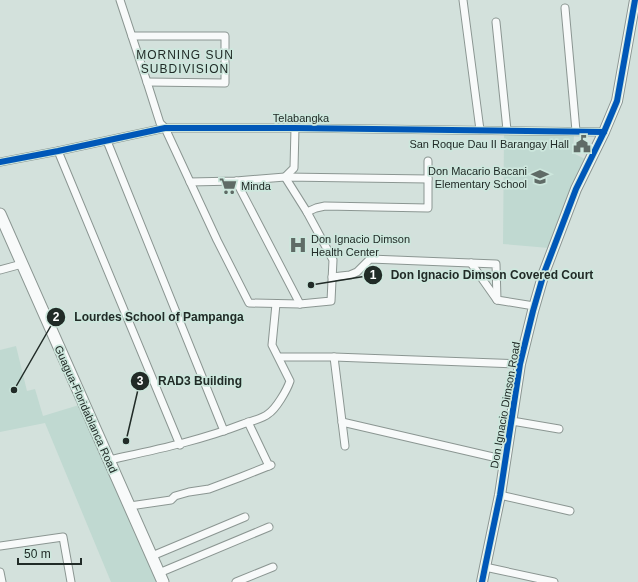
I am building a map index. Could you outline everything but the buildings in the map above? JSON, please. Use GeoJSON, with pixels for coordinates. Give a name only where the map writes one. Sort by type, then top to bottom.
{"type":"FeatureCollection","features":[{"type":"Feature","properties":{"kind":"main road","name":"Guagua-Floridablanca Road"},"geometry":{"type":"LineString","coordinates":[[0,214],[161,578]]}},
{"type":"Feature","properties":{"kind":"street"},"geometry":{"type":"LineString","coordinates":[[120,0],[160,123],[165,128],[217,240],[249,303],[300,304],[331,301],[333,260],[307,212],[285,177]]}},
{"type":"Feature","properties":{"kind":"street"},"geometry":{"type":"LineString","coordinates":[[463,0],[480,130]]}},
{"type":"Feature","properties":{"kind":"street","name":"Don Ignacio Dimson Road"},"geometry":{"type":"LineString","coordinates":[[482,582],[500,495],[520,364],[534,306],[544,273],[576,189],[604,132],[617,101],[635,0]]}},
{"type":"Feature","properties":{"kind":"street"},"geometry":{"type":"LineString","coordinates":[[565,8],[576,131]]}},
{"type":"Feature","properties":{"kind":"street"},"geometry":{"type":"LineString","coordinates":[[496,22],[507,130]]}},
{"type":"Feature","properties":{"kind":"street"},"geometry":{"type":"LineString","coordinates":[[132,36],[225,36],[225,83],[147,82]]}},
{"type":"Feature","properties":{"kind":"street","name":"Telabangka"},"geometry":{"type":"LineString","coordinates":[[0,162],[165,128],[604,132]]}},
{"type":"Feature","properties":{"kind":"street"},"geometry":{"type":"LineString","coordinates":[[285,177],[294,168],[295,128]]}},
{"type":"Feature","properties":{"kind":"street"},"geometry":{"type":"LineString","coordinates":[[107,141],[224,432]]}},
{"type":"Feature","properties":{"kind":"street"},"geometry":{"type":"LineString","coordinates":[[58,151],[180,445]]}},
{"type":"Feature","properties":{"kind":"street"},"geometry":{"type":"LineString","coordinates":[[307,212],[325,206],[428,208],[428,161]]}},
{"type":"Feature","properties":{"kind":"street"},"geometry":{"type":"LineString","coordinates":[[190,182],[236,181],[285,177],[428,179]]}},
{"type":"Feature","properties":{"kind":"street"},"geometry":{"type":"LineString","coordinates":[[236,181],[300,304]]}},
{"type":"Feature","properties":{"kind":"street"},"geometry":{"type":"LineString","coordinates":[[332,277],[350,275],[357,272],[370,259],[496,264],[497,300]]}},
{"type":"Feature","properties":{"kind":"street"},"geometry":{"type":"LineString","coordinates":[[471,263],[497,300],[534,306]]}},
{"type":"Feature","properties":{"kind":"street"},"geometry":{"type":"LineString","coordinates":[[0,270],[22,264]]}},
{"type":"Feature","properties":{"kind":"street"},"geometry":{"type":"LineString","coordinates":[[109,460],[180,445],[224,432],[268,414],[280,401],[288,388],[290,381],[272,345],[276,304]]}},
{"type":"Feature","properties":{"kind":"street"},"geometry":{"type":"LineString","coordinates":[[279,357],[334,357],[520,364]]}},
{"type":"Feature","properties":{"kind":"street"},"geometry":{"type":"LineString","coordinates":[[334,357],[345,446]]}},
{"type":"Feature","properties":{"kind":"street"},"geometry":{"type":"LineString","coordinates":[[512,421],[559,429]]}},
{"type":"Feature","properties":{"kind":"street"},"geometry":{"type":"LineString","coordinates":[[130,506],[171,500],[175,496],[209,489],[270,465],[248,422]]}},
{"type":"Feature","properties":{"kind":"street"},"geometry":{"type":"LineString","coordinates":[[342,422],[506,460]]}},
{"type":"Feature","properties":{"kind":"street"},"geometry":{"type":"LineString","coordinates":[[500,495],[570,511]]}},
{"type":"Feature","properties":{"kind":"street"},"geometry":{"type":"LineString","coordinates":[[152,556],[245,516]]}},
{"type":"Feature","properties":{"kind":"street"},"geometry":{"type":"LineString","coordinates":[[161,578],[269,527]]}},
{"type":"Feature","properties":{"kind":"street"},"geometry":{"type":"LineString","coordinates":[[0,546],[63,537],[71,582]]}},
{"type":"Feature","properties":{"kind":"street"},"geometry":{"type":"LineString","coordinates":[[236,582],[273,567]]}},
{"type":"Feature","properties":{"kind":"street"},"geometry":{"type":"LineString","coordinates":[[485,567],[554,582]]}},
{"type":"Feature","properties":{"kind":"street"},"geometry":{"type":"LineString","coordinates":[[0,572],[2,582]]}},
{"type":"Feature","properties":{"kind":"shaded area","name":"Don Macario Bacani Elementary School"},"geometry":{"type":"Polygon","coordinates":[[[504,133],[574,135],[573,153],[585,159],[570,191],[549,248],[503,244],[504,133]]]}},
{"type":"Feature","properties":{"kind":"shaded area"},"geometry":{"type":"Polygon","coordinates":[[[16,346],[27,391],[35,389],[43,416],[79,405],[161,582],[111,582],[45,423],[0,432],[0,350],[16,346]]]}},
{"type":"Feature","properties":{"kind":"cycle path"},"geometry":{"type":"LineString","coordinates":[[482,582],[500,495],[520,364],[533,311],[544,273],[576,189],[604,132],[617,101],[635,0]]}},
{"type":"Feature","properties":{"kind":"cycle path"},"geometry":{"type":"LineString","coordinates":[[0,162],[165,128],[604,132]]}},
{"type":"Feature","properties":{"kind":"place","name":"San Roque Dau II Barangay Hall"},"geometry":{"type":"Point","coordinates":[582,144]}},
{"type":"Feature","properties":{"kind":"place","name":"Don Macario Bacani Elementary School"},"geometry":{"type":"Point","coordinates":[540,177]}},
{"type":"Feature","properties":{"kind":"place","name":"Minda"},"geometry":{"type":"Point","coordinates":[228,186]}},
{"type":"Feature","properties":{"kind":"place","name":"Don Ignacio Dimson Health Center"},"geometry":{"type":"Point","coordinates":[298,245]}},
{"type":"Feature","properties":{"kind":"place","name":"Don Ignacio Dimson Covered Court"},"geometry":{"type":"Point","coordinates":[311,285]}},
{"type":"Feature","properties":{"kind":"place","name":"Lourdes School of Pampanga"},"geometry":{"type":"Point","coordinates":[14,390]}},
{"type":"Feature","properties":{"kind":"place","name":"RAD3 Building"},"geometry":{"type":"Point","coordinates":[126,441]}},
{"type":"Feature","properties":{"kind":"district","name":"MORNING SUN SUBDIVISION"},"geometry":{"type":"Point","coordinates":[185,62]}}]}
